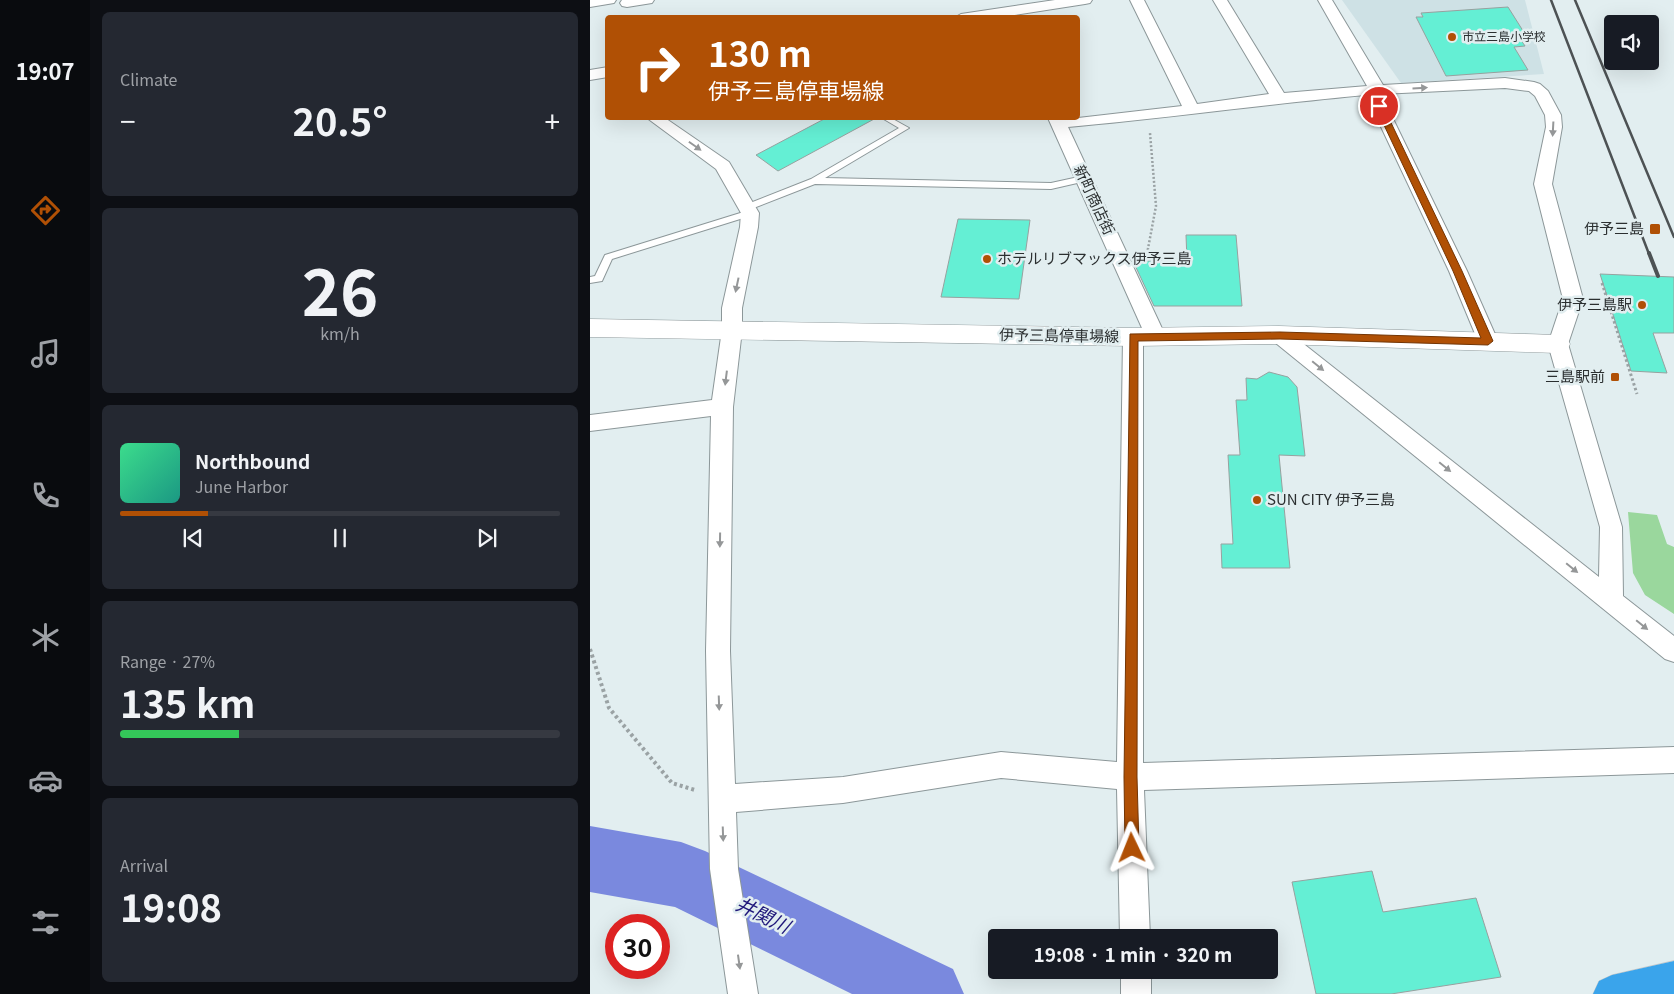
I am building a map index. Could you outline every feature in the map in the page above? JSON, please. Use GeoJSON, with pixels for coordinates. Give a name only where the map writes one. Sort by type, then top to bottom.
{"type":"FeatureCollection","features":[{"type":"Feature","properties":{"kind":"highway"},"geometry":{"type":"LineString","coordinates":[[1612,994],[1674,980]]}},
{"type":"Feature","properties":{"kind":"main road","name":"伊予三島停車場線"},"geometry":{"type":"LineString","coordinates":[[590,328],[1144,337],[1280,336],[1558,344]]}},
{"type":"Feature","properties":{"kind":"street"},"geometry":{"type":"LineString","coordinates":[[590,3],[609,0]]}},
{"type":"Feature","properties":{"kind":"street"},"geometry":{"type":"LineString","coordinates":[[628,7],[647,0]]}},
{"type":"Feature","properties":{"kind":"street"},"geometry":{"type":"LineString","coordinates":[[979,15],[1085,0]]}},
{"type":"Feature","properties":{"kind":"street"},"geometry":{"type":"LineString","coordinates":[[1137,0],[1192,109]]}},
{"type":"Feature","properties":{"kind":"street"},"geometry":{"type":"LineString","coordinates":[[1220,0],[1278,98]]}},
{"type":"Feature","properties":{"kind":"street"},"geometry":{"type":"LineString","coordinates":[[1325,0],[1374,90],[1458,271],[1488,341]]}},
{"type":"Feature","properties":{"kind":"street"},"geometry":{"type":"LineString","coordinates":[[590,75],[605,72]]}},
{"type":"Feature","properties":{"kind":"street"},"geometry":{"type":"LineString","coordinates":[[1080,119],[1149,115],[1278,98],[1374,90],[1505,83],[1534,88],[1542,94],[1552,115],[1554,127],[1543,184],[1573,299],[1558,344],[1611,527],[1611,600]]}},
{"type":"Feature","properties":{"kind":"street"},"geometry":{"type":"LineString","coordinates":[[659,120],[723,166],[749,210],[749,227],[732,308],[732,330],[722,407],[718,651],[724,869],[743,994]]}},
{"type":"Feature","properties":{"kind":"street","name":"新町商店街"},"geometry":{"type":"LineString","coordinates":[[1057,120],[1134,286],[1144,337]]}},
{"type":"Feature","properties":{"kind":"street"},"geometry":{"type":"LineString","coordinates":[[1280,336],[1674,651]]}},
{"type":"Feature","properties":{"kind":"street"},"geometry":{"type":"LineString","coordinates":[[1135,929],[1130,777],[1144,337]]}},
{"type":"Feature","properties":{"kind":"street"},"geometry":{"type":"LineString","coordinates":[[590,423],[722,407]]}},
{"type":"Feature","properties":{"kind":"street"},"geometry":{"type":"LineString","coordinates":[[722,799],[843,790],[1001,766],[1130,777],[1674,760]]}},
{"type":"Feature","properties":{"kind":"street"},"geometry":{"type":"LineString","coordinates":[[1136,979],[1136,994]]}},
{"type":"Feature","properties":{"kind":"lane"},"geometry":{"type":"LineString","coordinates":[[590,280],[599,279],[608,257],[749,210],[814,181],[905,128],[890,120]]}},
{"type":"Feature","properties":{"kind":"lane"},"geometry":{"type":"LineString","coordinates":[[814,181],[1051,186],[1083,179]]}},
{"type":"Feature","properties":{"kind":"path"},"geometry":{"type":"LineString","coordinates":[[1134,286],[1144,267],[1156,206],[1149,115]]}},
{"type":"Feature","properties":{"kind":"path"},"geometry":{"type":"LineString","coordinates":[[1602,283],[1637,394]]}},
{"type":"Feature","properties":{"kind":"path"},"geometry":{"type":"LineString","coordinates":[[590,649],[609,708],[672,783],[722,799]]}},
{"type":"Feature","properties":{"kind":"shaded area","name":"市立三島小学校"},"geometry":{"type":"Polygon","coordinates":[[[1342,0],[1525,0],[1544,74],[1401,83],[1342,0]]]}},
{"type":"Feature","properties":{"kind":"green space"},"geometry":{"type":"Polygon","coordinates":[[[1628,512],[1657,515],[1667,544],[1674,547],[1674,614],[1645,595],[1633,573],[1628,512]]]}},
{"type":"Feature","properties":{"kind":"building"},"geometry":{"type":"Polygon","coordinates":[[[1508,7],[1525,34],[1518,35],[1525,46],[1514,47],[1528,70],[1446,76],[1416,17],[1423,17],[1421,13],[1508,7]]]}},
{"type":"Feature","properties":{"kind":"building"},"geometry":{"type":"Polygon","coordinates":[[[822,120],[872,120],[778,171],[756,155],[822,120]]]}},
{"type":"Feature","properties":{"kind":"building","name":"ホテルリブマックス伊予三島"},"geometry":{"type":"Polygon","coordinates":[[[958,219],[1030,220],[1019,299],[941,297],[958,219]]]}},
{"type":"Feature","properties":{"kind":"building"},"geometry":{"type":"Polygon","coordinates":[[[1186,235],[1236,235],[1242,306],[1154,306],[1133,261],[1187,261],[1186,235]]]}},
{"type":"Feature","properties":{"kind":"building","name":"伊予三島駅"},"geometry":{"type":"Polygon","coordinates":[[[1600,274],[1674,277],[1674,333],[1653,333],[1667,373],[1631,371],[1600,274]]]}},
{"type":"Feature","properties":{"kind":"building","name":"SUN CITY 伊予三島"},"geometry":{"type":"Polygon","coordinates":[[[1269,372],[1288,377],[1297,387],[1305,456],[1279,455],[1290,568],[1222,568],[1221,544],[1233,544],[1228,455],[1240,455],[1236,400],[1247,400],[1246,378],[1257,379],[1269,372]]]}},
{"type":"Feature","properties":{"kind":"building"},"geometry":{"type":"Polygon","coordinates":[[[1372,871],[1383,912],[1476,898],[1501,977],[1391,994],[1316,994],[1292,882],[1372,871]]]}},
{"type":"Feature","properties":{"kind":"waterway","name":"井関川"},"geometry":{"type":"LineString","coordinates":[[590,859],[681,875],[928,994]]}},
{"type":"Feature","properties":{"kind":"railway"},"geometry":{"type":"LineString","coordinates":[[1551,0],[1649,254]]}},
{"type":"Feature","properties":{"kind":"railway"},"geometry":{"type":"LineString","coordinates":[[1575,0],[1674,237]]}},
{"type":"Feature","properties":{"kind":"railway"},"geometry":{"type":"LineString","coordinates":[[1649,253],[1658,276]]}},
{"type":"Feature","properties":{"kind":"place","name":"市立三島小学校"},"geometry":{"type":"Point","coordinates":[1452,37]}},
{"type":"Feature","properties":{"kind":"place","name":"伊予三島"},"geometry":{"type":"Point","coordinates":[1655,229]}},
{"type":"Feature","properties":{"kind":"place","name":"ホテルリブマックス伊予三島"},"geometry":{"type":"Point","coordinates":[987,259]}},
{"type":"Feature","properties":{"kind":"place","name":"伊予三島駅"},"geometry":{"type":"Point","coordinates":[1642,305]}},
{"type":"Feature","properties":{"kind":"place","name":"三島駅前"},"geometry":{"type":"Point","coordinates":[1615,377]}},
{"type":"Feature","properties":{"kind":"place","name":"SUN CITY 伊予三島"},"geometry":{"type":"Point","coordinates":[1257,500]}},
{"type":"Feature","properties":{"kind":"route"},"geometry":{"type":"LineString","coordinates":[[1132,848],[1130,777],[1133,337],[1280,336],[1488,341],[1458,271],[1379,106]]}}]}
